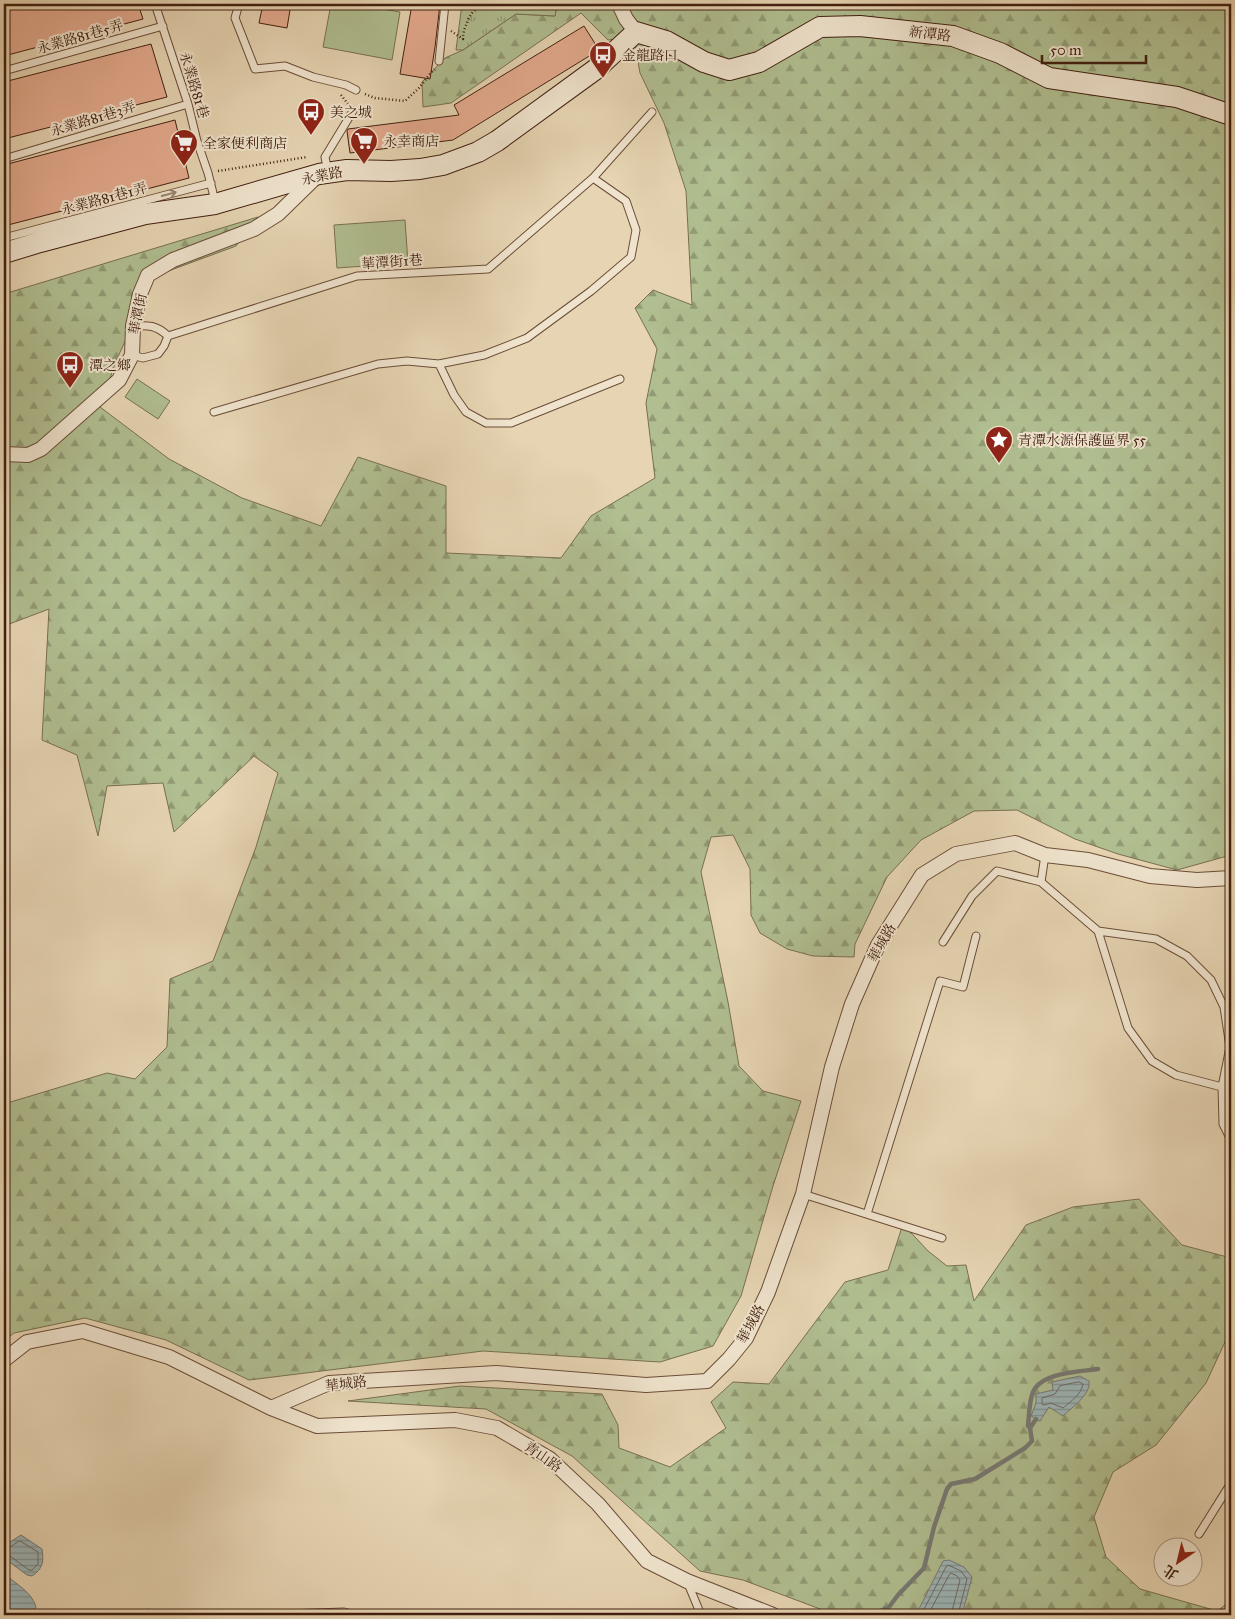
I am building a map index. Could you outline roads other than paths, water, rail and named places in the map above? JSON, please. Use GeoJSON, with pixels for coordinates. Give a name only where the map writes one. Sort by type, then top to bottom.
{"type":"FeatureCollection","features":[{"type":"Feature","properties":{"kind":"street"},"geometry":{"type":"LineString","coordinates":[[619,4],[626,20],[636,32]]}},
{"type":"Feature","properties":{"kind":"street","name":"新潭路"},"geometry":{"type":"LineString","coordinates":[[636,32],[666,41],[704,62],[729,70],[759,62],[820,27],[860,26],[953,36],[1000,53],[1049,78],[1177,97],[1231,115]]}},
{"type":"Feature","properties":{"kind":"street","name":"永業路"},"geometry":{"type":"LineString","coordinates":[[4,253],[145,214],[215,204],[323,173],[347,170],[391,171],[443,165],[478,152],[497,141],[596,69],[636,32]]}},
{"type":"Feature","properties":{"kind":"street","name":"華潭街"},"geometry":{"type":"LineString","coordinates":[[4,454],[28,455],[40,449],[119,380],[132,355],[133,326],[140,294],[148,275],[173,260],[254,229],[278,214],[323,173]]}},
{"type":"Feature","properties":{"kind":"street","name":"華城路"},"geometry":{"type":"LineString","coordinates":[[271,1408],[329,1383],[496,1373],[646,1385],[707,1381],[729,1359],[746,1338],[768,1292],[803,1194],[832,1067],[852,1004],[878,945],[922,876],[956,854],[1015,843],[1045,855],[1088,860],[1150,876],[1197,880],[1231,878]]}},
{"type":"Feature","properties":{"kind":"street"},"geometry":{"type":"LineString","coordinates":[[4,1360],[27,1342],[83,1332],[169,1358],[271,1408]]}},
{"type":"Feature","properties":{"kind":"street","name":"青山路"},"geometry":{"type":"LineString","coordinates":[[271,1408],[317,1426],[455,1420],[497,1428],[550,1459],[598,1504],[647,1561],[687,1581],[773,1615]]}},
{"type":"Feature","properties":{"kind":"lane","name":"永業路81巷"},"geometry":{"type":"LineString","coordinates":[[155,4],[188,104],[211,183],[215,204]]}},
{"type":"Feature","properties":{"kind":"lane"},"geometry":{"type":"LineString","coordinates":[[239,4],[235,18],[255,69],[285,66],[313,77],[346,85],[356,90]]}},
{"type":"Feature","properties":{"kind":"lane"},"geometry":{"type":"LineString","coordinates":[[439,62],[445,4]]}},
{"type":"Feature","properties":{"kind":"lane","name":"永業路81巷5弄"},"geometry":{"type":"LineString","coordinates":[[4,72],[163,26]]}},
{"type":"Feature","properties":{"kind":"lane","name":"永業路81巷3弄"},"geometry":{"type":"LineString","coordinates":[[4,159],[188,104]]}},
{"type":"Feature","properties":{"kind":"lane"},"geometry":{"type":"LineString","coordinates":[[323,173],[326,157],[353,111]]}},
{"type":"Feature","properties":{"kind":"lane","name":"華潭街1巷"},"geometry":{"type":"LineString","coordinates":[[168,336],[357,276],[488,269],[593,178],[652,112]]}},
{"type":"Feature","properties":{"kind":"lane"},"geometry":{"type":"LineString","coordinates":[[214,412],[378,364],[407,362],[439,364],[484,355],[527,338],[591,291],[631,257],[636,230],[626,201],[593,178]]}},
{"type":"Feature","properties":{"kind":"lane","name":"永業路81巷1弄"},"geometry":{"type":"LineString","coordinates":[[4,238],[211,183]]}},
{"type":"Feature","properties":{"kind":"lane"},"geometry":{"type":"LineString","coordinates":[[132,355],[143,358],[158,354],[168,336],[159,328],[148,325],[133,326]]}},
{"type":"Feature","properties":{"kind":"lane"},"geometry":{"type":"LineString","coordinates":[[439,364],[454,395],[466,412],[486,423],[511,423],[620,379]]}},
{"type":"Feature","properties":{"kind":"lane"},"geometry":{"type":"LineString","coordinates":[[1041,882],[1045,855]]}},
{"type":"Feature","properties":{"kind":"lane"},"geometry":{"type":"LineString","coordinates":[[943,942],[972,896],[997,871],[1041,882],[1098,931],[1128,1028],[1152,1061],[1176,1075],[1222,1087]]}},
{"type":"Feature","properties":{"kind":"lane"},"geometry":{"type":"LineString","coordinates":[[1098,931],[1156,939],[1187,956],[1211,980],[1224,1007],[1230,1047],[1222,1087],[1223,1124],[1231,1140]]}},
{"type":"Feature","properties":{"kind":"lane"},"geometry":{"type":"LineString","coordinates":[[867,1214],[940,981],[963,987],[976,936]]}},
{"type":"Feature","properties":{"kind":"lane"},"geometry":{"type":"LineString","coordinates":[[803,1194],[942,1238]]}},
{"type":"Feature","properties":{"kind":"lane"},"geometry":{"type":"LineString","coordinates":[[1199,1534],[1231,1483],[1231,1480]]}},
{"type":"Feature","properties":{"kind":"lane"},"geometry":{"type":"LineString","coordinates":[[687,1581],[701,1615]]}},
{"type":"Feature","properties":{"kind":"lane"},"geometry":{"type":"LineString","coordinates":[[256,1615],[344,1612],[356,1615]]}},
{"type":"Feature","properties":{"kind":"water"},"geometry":{"type":"Polygon","coordinates":[[[1080,1376],[1089,1381],[1087,1391],[1063,1416],[1049,1407],[1040,1421],[1031,1416],[1036,1403],[1036,1394],[1053,1390],[1052,1382],[1080,1376]]]}},
{"type":"Feature","properties":{"kind":"water"},"geometry":{"type":"Polygon","coordinates":[[[21,1535],[42,1549],[42,1564],[32,1576],[27,1575],[4,1558],[4,1546],[21,1535]]]}},
{"type":"Feature","properties":{"kind":"water"},"geometry":{"type":"Polygon","coordinates":[[[949,1560],[964,1567],[972,1577],[962,1615],[916,1615],[943,1561],[949,1560]]]}},
{"type":"Feature","properties":{"kind":"water"},"geometry":{"type":"Polygon","coordinates":[[[4,1574],[23,1588],[31,1597],[36,1607],[32,1615],[4,1615],[4,1574]]]}},
{"type":"Feature","properties":{"kind":"waterway"},"geometry":{"type":"LineString","coordinates":[[1030,1428],[1028,1426],[1030,1407],[1032,1395],[1036,1387],[1051,1377],[1060,1374],[1098,1369]]}},
{"type":"Feature","properties":{"kind":"waterway"},"geometry":{"type":"LineString","coordinates":[[872,1615],[889,1607],[924,1568],[934,1527],[947,1489],[951,1484],[975,1479],[1025,1448],[1032,1441],[1030,1428],[1036,1419]]}},
{"type":"Feature","properties":{"kind":"waterway"},"geometry":{"type":"LineString","coordinates":[[142,1615],[147,1611]]}},
{"type":"Feature","properties":{"kind":"place","name":"金龍路口"},"geometry":{"type":"Point","coordinates":[603,79]}},
{"type":"Feature","properties":{"kind":"place","name":"美之城"},"geometry":{"type":"Point","coordinates":[311,136]}},
{"type":"Feature","properties":{"kind":"place","name":"永幸商店"},"geometry":{"type":"Point","coordinates":[364,165]}},
{"type":"Feature","properties":{"kind":"place","name":"全家便利商店"},"geometry":{"type":"Point","coordinates":[184,167]}},
{"type":"Feature","properties":{"kind":"place","name":"潭之鄉"},"geometry":{"type":"Point","coordinates":[70,389]}},
{"type":"Feature","properties":{"kind":"place","name":"青潭水源保護區界 55"},"geometry":{"type":"Point","coordinates":[999,464]}}]}
